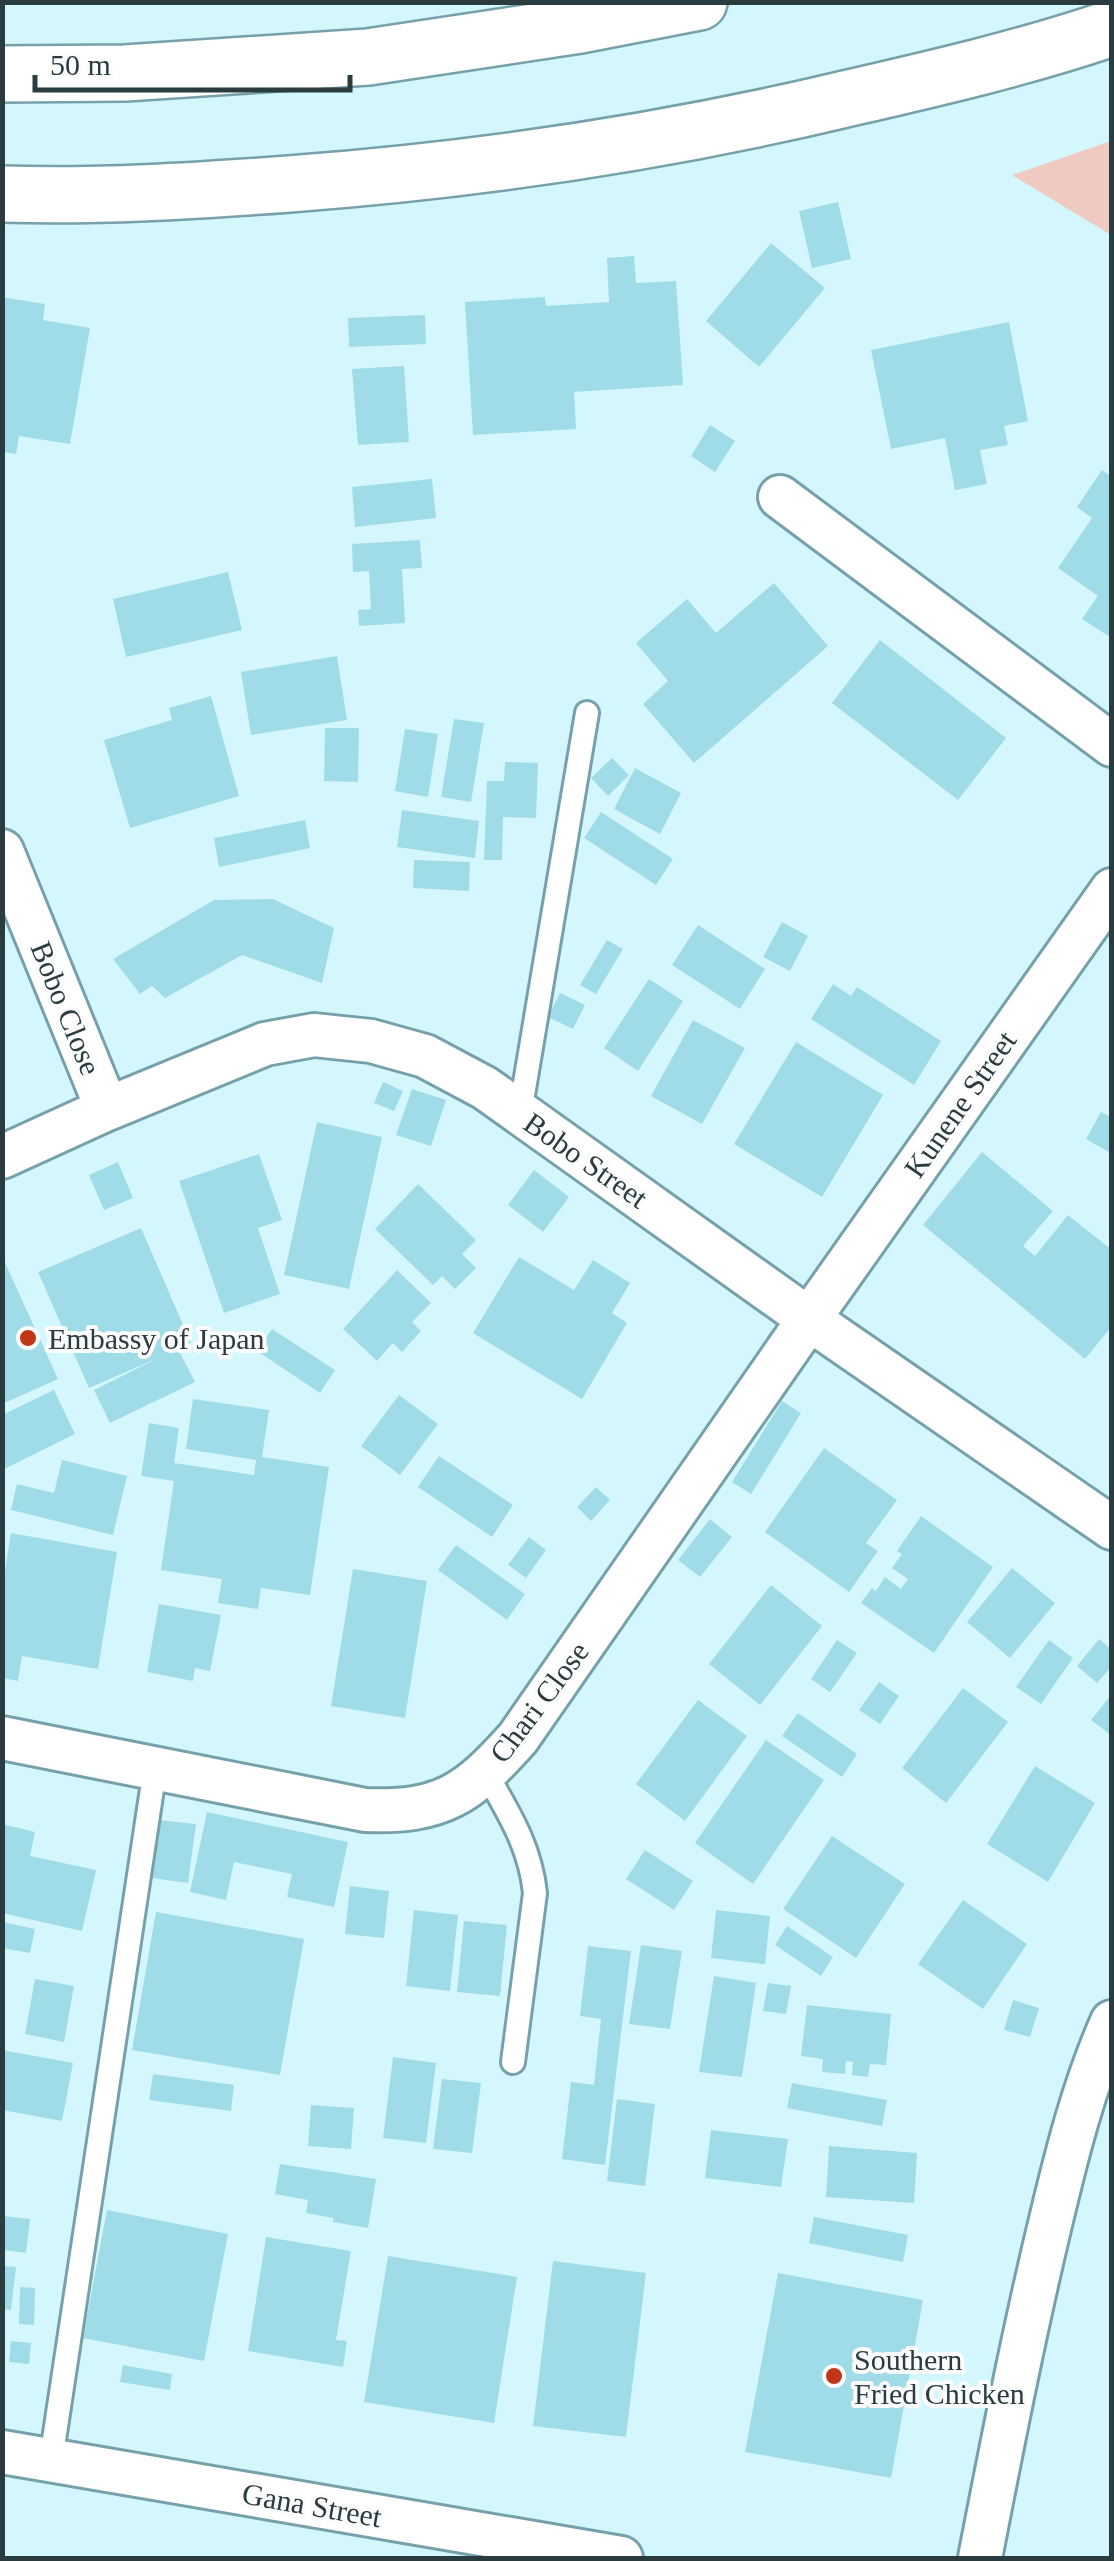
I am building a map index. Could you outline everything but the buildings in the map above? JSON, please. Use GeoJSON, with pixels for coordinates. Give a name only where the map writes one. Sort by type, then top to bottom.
{"type":"FeatureCollection","features":[{"type":"Feature","properties":{"kind":"main road"},"geometry":{"type":"LineString","coordinates":[[2,74],[125,73],[368,57],[580,25],[699,2]]}},
{"type":"Feature","properties":{"kind":"main road"},"geometry":{"type":"LineString","coordinates":[[2,194],[176,192],[377,177],[560,155],[736,125],[918,82],[1112,28]]}},
{"type":"Feature","properties":{"kind":"street"},"geometry":{"type":"LineString","coordinates":[[780,497],[1112,744]]}},
{"type":"Feature","properties":{"kind":"street","name":"Bobo Close"},"geometry":{"type":"LineString","coordinates":[[2,851],[107,1109]]}},
{"type":"Feature","properties":{"kind":"street","name":"Kunene Street"},"geometry":{"type":"LineString","coordinates":[[808,1318],[1112,890]]}},
{"type":"Feature","properties":{"kind":"street","name":"Bobo Street"},"geometry":{"type":"LineString","coordinates":[[2,1157],[265,1044],[314,1035],[370,1042],[425,1056],[485,1088],[1112,1528]]}},
{"type":"Feature","properties":{"kind":"street","name":"Chari Close"},"geometry":{"type":"LineString","coordinates":[[2,1738],[365,1810],[398,1812],[432,1805],[462,1790],[486,1774],[518,1738],[808,1318]]}},
{"type":"Feature","properties":{"kind":"street"},"geometry":{"type":"LineString","coordinates":[[980,2558],[1032,2299],[1062,2176],[1092,2066],[1112,2022]]}},
{"type":"Feature","properties":{"kind":"street","name":"Gana Street"},"geometry":{"type":"LineString","coordinates":[[2,2452],[621,2558]]}},
{"type":"Feature","properties":{"kind":"lane"},"geometry":{"type":"LineString","coordinates":[[520,1113],[587,713]]}},
{"type":"Feature","properties":{"kind":"lane"},"geometry":{"type":"LineString","coordinates":[[51,2460],[156,1768]]}},
{"type":"Feature","properties":{"kind":"lane"},"geometry":{"type":"LineString","coordinates":[[486,1774],[521,1836],[532,1866],[535,1893],[512,2062]]}},
{"type":"Feature","properties":{"kind":"shaded area"},"geometry":{"type":"Polygon","coordinates":[[[1111,141],[1111,235],[1012,175],[1111,141]]]}},
{"type":"Feature","properties":{"kind":"place","name":"Embassy of Japan"},"geometry":{"type":"Point","coordinates":[28,1338]}},
{"type":"Feature","properties":{"kind":"place","name":"Southern Fried Chicken"},"geometry":{"type":"Point","coordinates":[834,2376]}}]}
